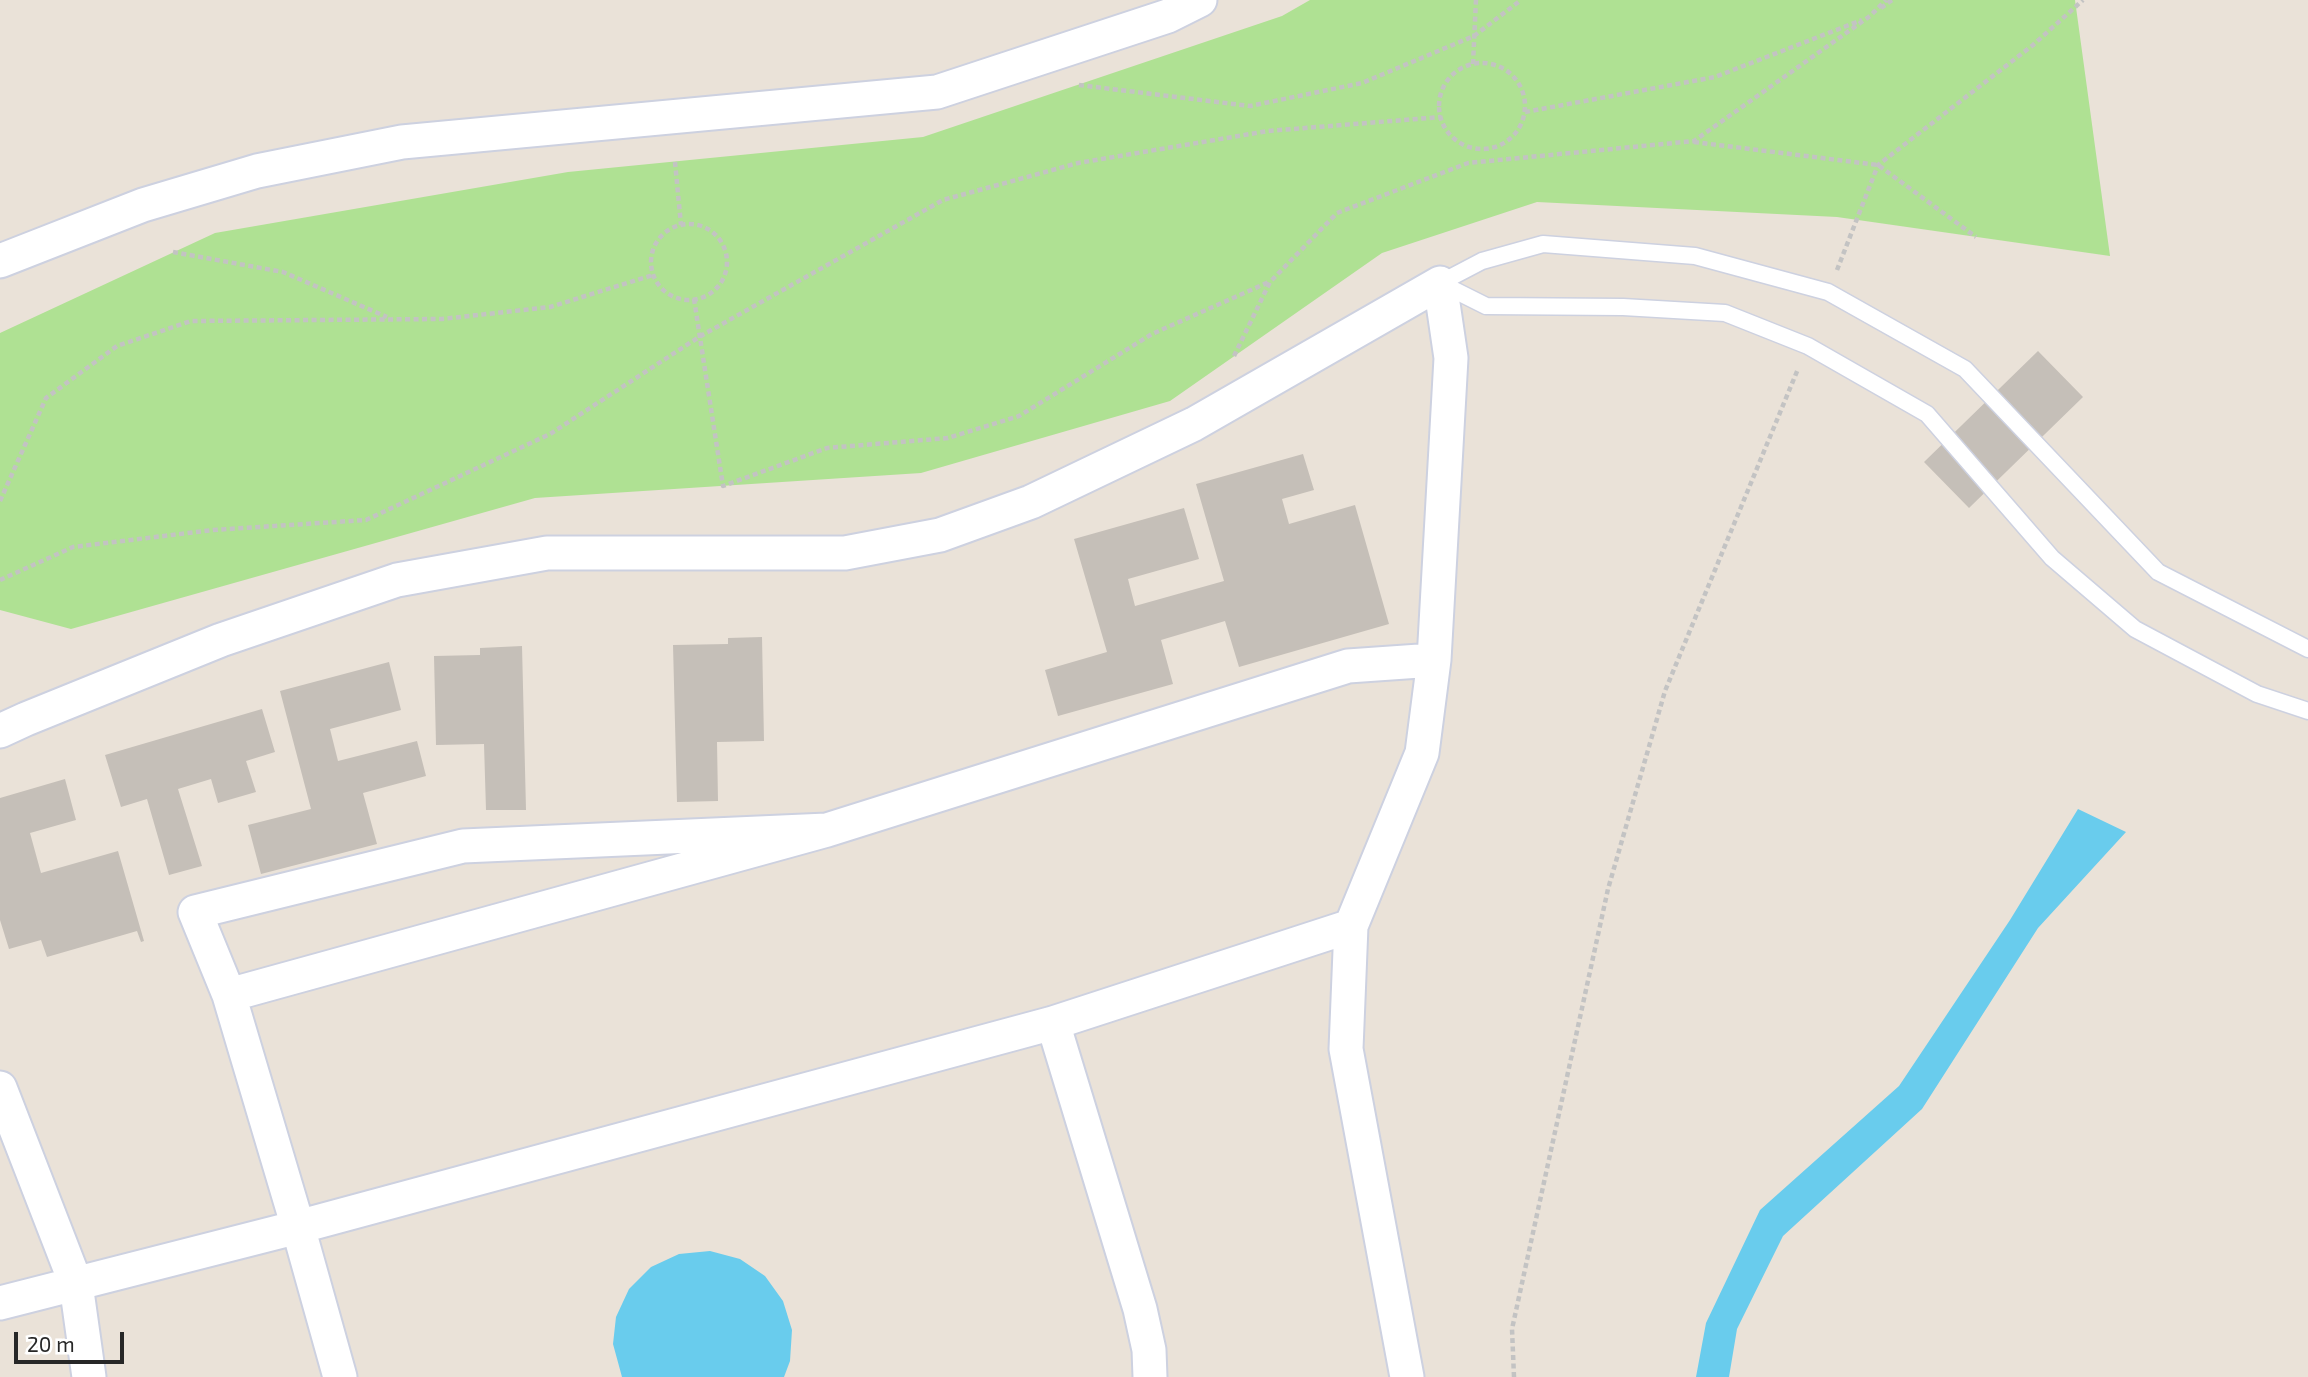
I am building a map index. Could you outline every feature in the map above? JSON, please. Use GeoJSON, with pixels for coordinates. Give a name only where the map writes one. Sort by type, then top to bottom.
{"type":"FeatureCollection","features":[{"type":"Feature","properties":{"kind":"street"},"geometry":{"type":"LineString","coordinates":[[0,261],[155,201],[257,171],[402,142],[937,92],[1168,16],[1200,0]]}},
{"type":"Feature","properties":{"kind":"street"},"geometry":{"type":"LineString","coordinates":[[0,731],[222,640],[397,580],[547,553],[845,553],[940,535],[1031,502],[1194,424],[1440,283],[1451,358],[1434,660],[1422,753],[1351,926],[1346,1049],[1407,1377]]}},
{"type":"Feature","properties":{"kind":"street"},"geometry":{"type":"LineString","coordinates":[[229,995],[827,830],[1348,666],[1434,660]]}},
{"type":"Feature","properties":{"kind":"street"},"geometry":{"type":"LineString","coordinates":[[340,1377],[229,995],[195,912],[463,846],[827,830]]}},
{"type":"Feature","properties":{"kind":"street"},"geometry":{"type":"LineString","coordinates":[[0,1303],[298,1227],[1054,1023],[1351,926]]}},
{"type":"Feature","properties":{"kind":"street"},"geometry":{"type":"LineString","coordinates":[[1054,1023],[1140,1309],[1149,1350],[1150,1377]]}},
{"type":"Feature","properties":{"kind":"street"},"geometry":{"type":"LineString","coordinates":[[0,1088],[76,1284],[89,1377]]}},
{"type":"Feature","properties":{"kind":"lane"},"geometry":{"type":"LineString","coordinates":[[1440,283],[1482,261],[1543,244],[1695,256],[1828,292],[1965,369],[2158,572],[2308,649]]}},
{"type":"Feature","properties":{"kind":"lane"},"geometry":{"type":"LineString","coordinates":[[1440,283],[1486,306],[1623,307],[1725,313],[1808,346],[1927,414],[2052,558],[2135,629],[2257,694],[2308,711]]}},
{"type":"Feature","properties":{"kind":"path"},"geometry":{"type":"LineString","coordinates":[[1473,64],[1476,0]]}},
{"type":"Feature","properties":{"kind":"path"},"geometry":{"type":"LineString","coordinates":[[1079,85],[1250,106],[1362,83],[1474,36],[1521,0]]}},
{"type":"Feature","properties":{"kind":"path"},"geometry":{"type":"LineString","coordinates":[[1525,112],[1715,77],[1870,16],[1886,0]]}},
{"type":"Feature","properties":{"kind":"path"},"geometry":{"type":"LineString","coordinates":[[1694,142],[1892,0]]}},
{"type":"Feature","properties":{"kind":"path"},"geometry":{"type":"LineString","coordinates":[[1828,292],[1878,164],[2033,46],[2083,0]]}},
{"type":"Feature","properties":{"kind":"path"},"geometry":{"type":"LineString","coordinates":[[1473,64],[1487,64],[1500,67],[1512,75],[1525,98],[1525,112],[1521,126],[1512,138],[1500,146],[1470,148],[1457,142],[1447,131],[1439,104],[1450,78],[1473,64]]}},
{"type":"Feature","properties":{"kind":"path"},"geometry":{"type":"LineString","coordinates":[[0,580],[74,547],[213,530],[366,520],[550,434],[699,337],[943,200],[1078,163],[1268,131],[1441,117]]}},
{"type":"Feature","properties":{"kind":"path"},"geometry":{"type":"LineString","coordinates":[[1234,356],[1270,282],[1337,213],[1468,163],[1694,142],[1878,164],[1976,237]]}},
{"type":"Feature","properties":{"kind":"path"},"geometry":{"type":"LineString","coordinates":[[675,162],[681,225]]}},
{"type":"Feature","properties":{"kind":"path"},"geometry":{"type":"LineString","coordinates":[[693,224],[715,234],[723,244],[727,268],[716,289],[705,296],[681,299],[669,294],[653,275],[653,250],[659,238],[669,230],[693,224]]}},
{"type":"Feature","properties":{"kind":"path"},"geometry":{"type":"LineString","coordinates":[[173,252],[283,272],[391,319]]}},
{"type":"Feature","properties":{"kind":"path"},"geometry":{"type":"LineString","coordinates":[[0,501],[46,398],[117,346],[191,321],[442,319],[550,307],[653,275]]}},
{"type":"Feature","properties":{"kind":"path"},"geometry":{"type":"LineString","coordinates":[[694,299],[723,486],[827,448],[948,438],[1019,416],[1152,334],[1270,282]]}},
{"type":"Feature","properties":{"kind":"path"},"geometry":{"type":"LineString","coordinates":[[1514,1377],[1512,1329],[1615,863],[1665,691],[1808,346]]}},
{"type":"Feature","properties":{"kind":"green space"},"geometry":{"type":"Polygon","coordinates":[[[1310,0],[2075,0],[2110,256],[1837,217],[1537,202],[1382,253],[1170,401],[921,473],[535,498],[71,629],[0,610],[0,333],[215,233],[568,172],[923,137],[1282,16],[1310,0]]]}},
{"type":"Feature","properties":{"kind":"water"},"geometry":{"type":"Polygon","coordinates":[[[2078,809],[2126,832],[2038,928],[1922,1109],[1783,1236],[1737,1329],[1729,1377],[1696,1377],[1706,1323],[1760,1210],[1899,1086],[2010,920],[2078,809]]]}},
{"type":"Feature","properties":{"kind":"water"},"geometry":{"type":"Polygon","coordinates":[[[710,1251],[740,1259],[765,1276],[783,1301],[792,1330],[790,1361],[784,1377],[622,1377],[613,1344],[616,1317],[629,1289],[651,1267],[679,1254],[710,1251]]]}},
{"type":"Feature","properties":{"kind":"building"},"geometry":{"type":"Polygon","coordinates":[[[2038,351],[2083,397],[1969,508],[1924,462],[2038,351]]]}},
{"type":"Feature","properties":{"kind":"building"},"geometry":{"type":"Polygon","coordinates":[[[1303,454],[1314,490],[1282,499],[1289,524],[1355,505],[1389,624],[1239,667],[1225,621],[1161,640],[1173,684],[1058,716],[1045,670],[1107,652],[1074,539],[1184,508],[1199,559],[1128,579],[1135,606],[1224,581],[1196,484],[1303,454]]]}},
{"type":"Feature","properties":{"kind":"building"},"geometry":{"type":"Polygon","coordinates":[[[762,637],[764,741],[717,742],[718,801],[677,802],[673,645],[728,644],[728,638],[762,637]]]}},
{"type":"Feature","properties":{"kind":"building"},"geometry":{"type":"Polygon","coordinates":[[[522,646],[526,810],[486,810],[484,744],[436,745],[434,656],[480,655],[480,648],[522,646]]]}},
{"type":"Feature","properties":{"kind":"building"},"geometry":{"type":"Polygon","coordinates":[[[389,662],[401,710],[330,729],[338,761],[417,741],[426,776],[363,793],[377,844],[261,874],[248,825],[311,809],[280,691],[389,662]]]}},
{"type":"Feature","properties":{"kind":"building"},"geometry":{"type":"Polygon","coordinates":[[[262,709],[275,752],[246,761],[256,792],[218,803],[211,779],[178,789],[202,866],[169,875],[147,799],[121,807],[105,755],[262,709]]]}},
{"type":"Feature","properties":{"kind":"building"},"geometry":{"type":"Polygon","coordinates":[[[65,779],[76,820],[30,833],[41,873],[118,851],[144,941],[141,942],[137,931],[47,957],[41,940],[9,949],[0,920],[0,798],[65,779]]]}}]}
